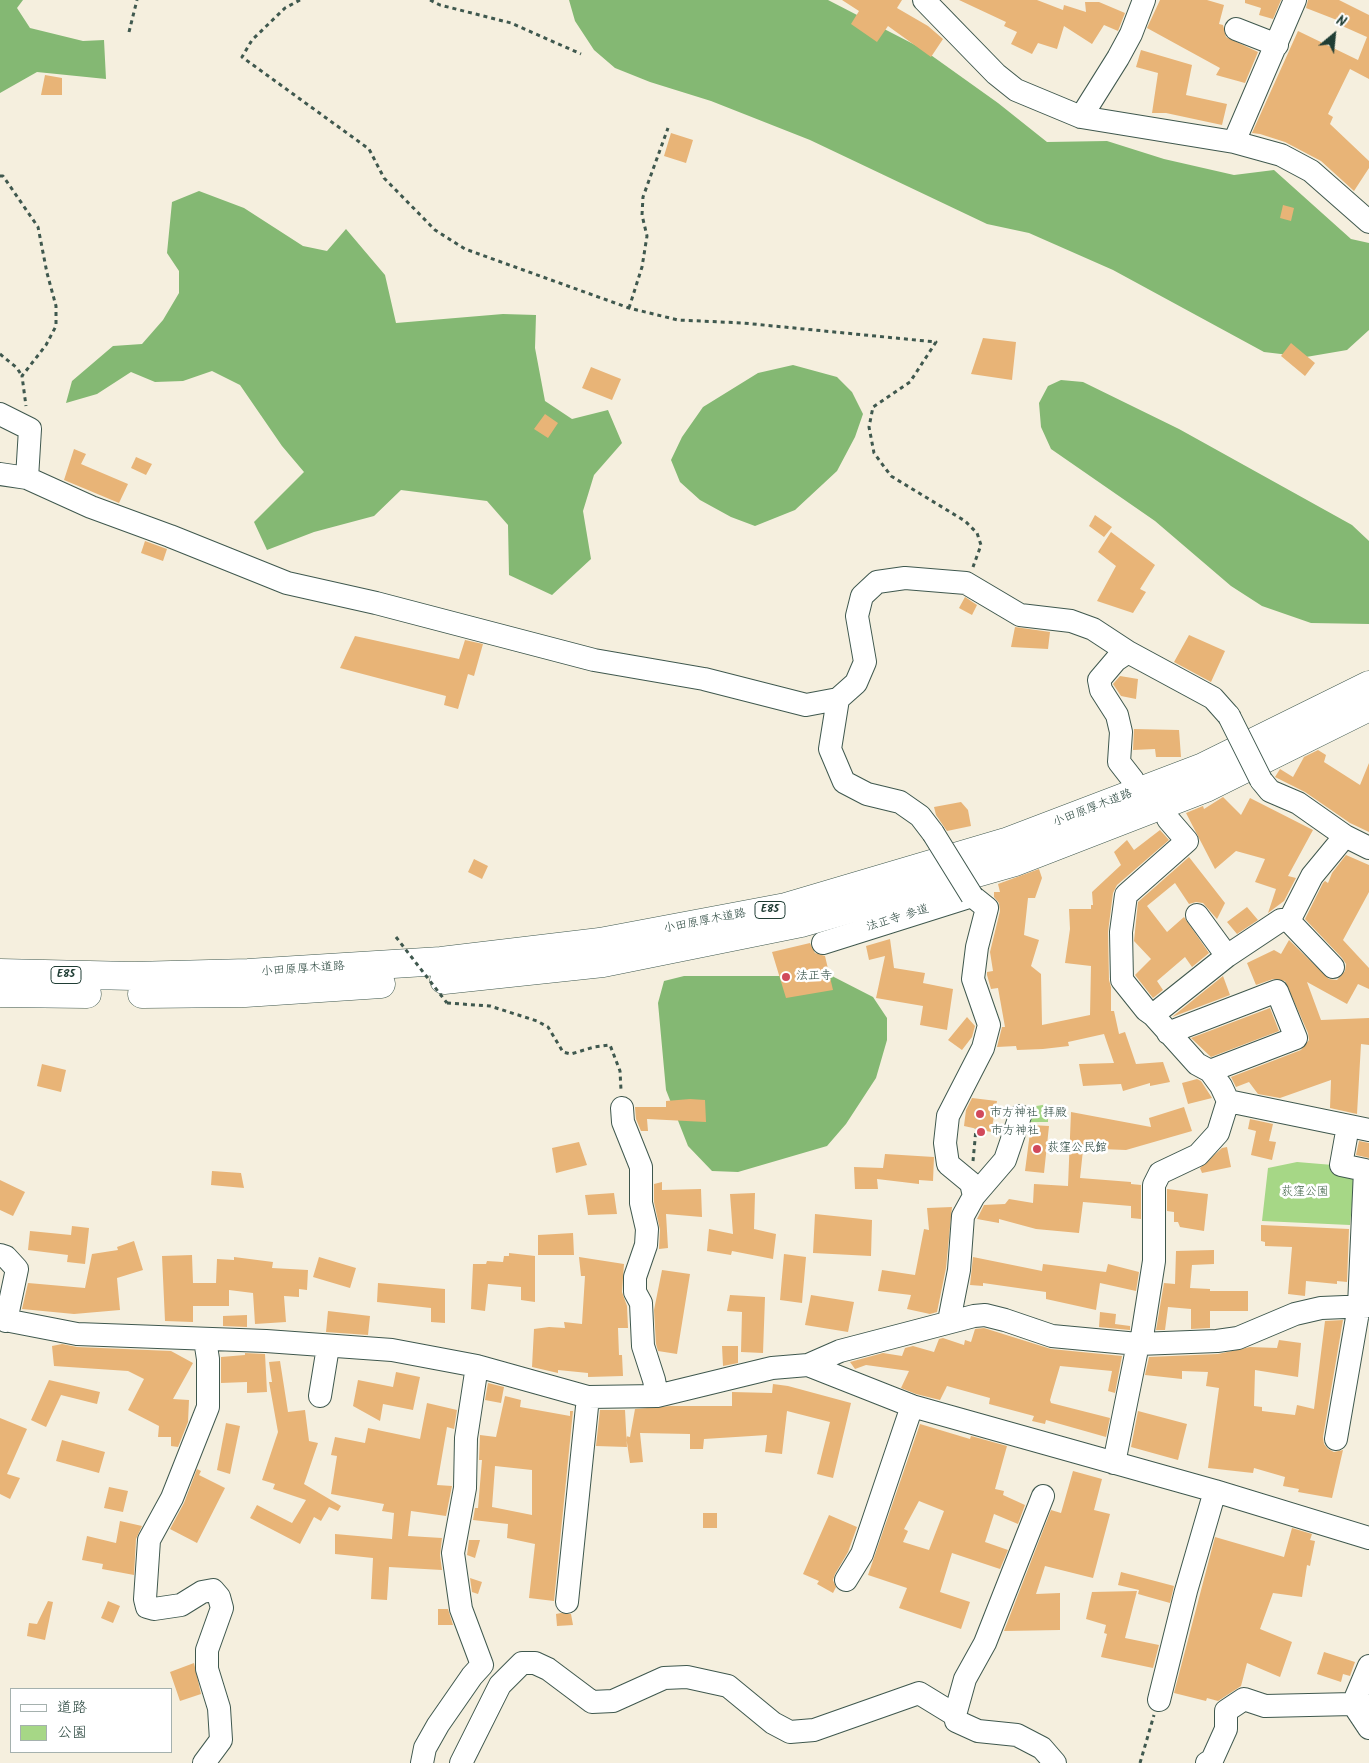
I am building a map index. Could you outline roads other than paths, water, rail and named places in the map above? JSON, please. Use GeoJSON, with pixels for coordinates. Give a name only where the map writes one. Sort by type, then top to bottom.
{"type":"FeatureCollection","features":[{"type":"Feature","properties":{"kind":"highway","name":"小田原厚木道路"},"geometry":{"type":"LineString","coordinates":[[0,993],[133,985],[248,974],[441,961],[600,942],[786,907],[1006,842],[1033,832],[1203,767],[1369,685]]}},
{"type":"Feature","properties":{"kind":"highway","name":"小田原厚木道路"},"geometry":{"type":"LineString","coordinates":[[0,973],[245,993],[444,980],[602,962],[801,923],[1015,862],[1206,788],[1369,707]]}},
{"type":"Feature","properties":{"kind":"street"},"geometry":{"type":"LineString","coordinates":[[924,0],[996,74],[1016,90],[1081,118],[1234,142],[1281,155],[1311,171],[1369,222]]}},
{"type":"Feature","properties":{"kind":"street"},"geometry":{"type":"LineString","coordinates":[[1081,118],[1118,58],[1144,0]]}},
{"type":"Feature","properties":{"kind":"street"},"geometry":{"type":"LineString","coordinates":[[1234,142],[1295,0]]}},
{"type":"Feature","properties":{"kind":"street"},"geometry":{"type":"LineString","coordinates":[[1236,29],[1277,45]]}},
{"type":"Feature","properties":{"kind":"street"},"geometry":{"type":"LineString","coordinates":[[0,414],[30,429],[27,478]]}},
{"type":"Feature","properties":{"kind":"street"},"geometry":{"type":"LineString","coordinates":[[0,474],[27,478],[91,507],[170,536],[287,583],[376,603],[594,660],[704,679],[806,705],[838,699],[856,684],[865,662],[857,616],[862,596],[877,582],[905,578],[966,583],[1020,615],[1071,621],[1093,628],[1128,652],[1213,698],[1229,716],[1261,780],[1270,791],[1298,803],[1345,836],[1369,848]]}},
{"type":"Feature","properties":{"kind":"street"},"geometry":{"type":"LineString","coordinates":[[1128,652],[1116,660],[1099,680],[1101,690],[1118,715],[1121,732],[1120,762],[1133,780]]}},
{"type":"Feature","properties":{"kind":"street"},"geometry":{"type":"LineString","coordinates":[[838,699],[830,749],[844,782],[867,794],[900,802],[920,816],[933,833],[972,896],[987,908],[977,947],[973,979],[989,1025],[983,1048],[948,1116],[945,1143],[948,1164],[973,1189]]}},
{"type":"Feature","properties":{"kind":"street"},"geometry":{"type":"LineString","coordinates":[[1114,1463],[1140,1343],[1154,1261],[1154,1185],[1160,1173],[1198,1156],[1218,1133],[1228,1101],[1221,1086],[1210,1071],[1197,1064],[1153,1015],[1146,1010],[1122,980],[1121,932],[1126,895],[1187,841],[1168,819]]}},
{"type":"Feature","properties":{"kind":"street"},"geometry":{"type":"LineString","coordinates":[[1289,921],[1312,876],[1345,836]]}},
{"type":"Feature","properties":{"kind":"street","name":"法正寺 参道"},"geometry":{"type":"LineString","coordinates":[[823,943],[972,896]]}},
{"type":"Feature","properties":{"kind":"street"},"geometry":{"type":"LineString","coordinates":[[1197,915],[1227,956]]}},
{"type":"Feature","properties":{"kind":"street"},"geometry":{"type":"LineString","coordinates":[[1153,1015],[1227,956],[1280,920],[1289,921],[1333,967]]}},
{"type":"Feature","properties":{"kind":"street"},"geometry":{"type":"LineString","coordinates":[[1168,1033],[1277,991],[1296,1038],[1210,1071]]}},
{"type":"Feature","properties":{"kind":"street"},"geometry":{"type":"LineString","coordinates":[[1228,1101],[1359,1128],[1340,1165],[1365,1170],[1364,1306],[1336,1439]]}},
{"type":"Feature","properties":{"kind":"street"},"geometry":{"type":"LineString","coordinates":[[622,1108],[623,1122],[641,1167],[641,1203],[647,1229],[646,1245],[636,1277],[635,1292],[641,1303],[643,1346],[654,1380],[656,1396]]}},
{"type":"Feature","properties":{"kind":"street"},"geometry":{"type":"LineString","coordinates":[[949,1321],[959,1270],[963,1216],[973,1189],[1005,1160],[1020,1116]]}},
{"type":"Feature","properties":{"kind":"street"},"geometry":{"type":"LineString","coordinates":[[0,1255],[6,1257],[17,1270],[3,1320],[77,1334],[266,1341],[328,1347],[392,1350],[477,1366],[588,1397],[656,1396],[772,1368],[808,1365],[840,1351],[949,1321],[985,1315],[1052,1336],[1140,1343],[1216,1341],[1238,1338],[1295,1314],[1321,1308],[1364,1306]]}},
{"type":"Feature","properties":{"kind":"street"},"geometry":{"type":"LineString","coordinates":[[204,1763],[221,1740],[219,1708],[207,1669],[207,1650],[222,1608],[219,1597],[213,1590],[202,1592],[182,1605],[154,1609],[147,1607],[145,1591],[149,1540],[172,1498],[208,1407],[208,1359],[205,1340]]}},
{"type":"Feature","properties":{"kind":"street"},"geometry":{"type":"LineString","coordinates":[[320,1396],[328,1347]]}},
{"type":"Feature","properties":{"kind":"street"},"geometry":{"type":"LineString","coordinates":[[808,1365],[912,1406],[1214,1491],[1369,1538]]}},
{"type":"Feature","properties":{"kind":"street"},"geometry":{"type":"LineString","coordinates":[[422,1763],[425,1748],[438,1725],[472,1676],[482,1666],[461,1609],[453,1553],[465,1488],[466,1438],[477,1366]]}},
{"type":"Feature","properties":{"kind":"street"},"geometry":{"type":"LineString","coordinates":[[566,1602],[588,1397]]}},
{"type":"Feature","properties":{"kind":"street"},"geometry":{"type":"LineString","coordinates":[[846,1580],[862,1554],[912,1406]]}},
{"type":"Feature","properties":{"kind":"street"},"geometry":{"type":"LineString","coordinates":[[1158,1700],[1214,1491]]}},
{"type":"Feature","properties":{"kind":"street"},"geometry":{"type":"LineString","coordinates":[[1043,1496],[985,1643],[965,1679],[955,1715],[956,1720],[978,1731],[1017,1735],[1042,1748],[1055,1763]]}},
{"type":"Feature","properties":{"kind":"street"},"geometry":{"type":"LineString","coordinates":[[461,1763],[500,1685],[522,1663],[535,1663],[548,1669],[592,1702],[613,1701],[664,1678],[687,1677],[728,1686],[773,1723],[790,1732],[814,1730],[919,1693],[955,1715]]}},
{"type":"Feature","properties":{"kind":"street"},"geometry":{"type":"LineString","coordinates":[[1369,1666],[1361,1705],[1369,1728]]}},
{"type":"Feature","properties":{"kind":"street"},"geometry":{"type":"LineString","coordinates":[[1207,1763],[1212,1760],[1226,1729],[1226,1711],[1244,1699],[1265,1706],[1361,1705]]}},
{"type":"Feature","properties":{"kind":"place","name":"法正寺"},"geometry":{"type":"Point","coordinates":[786,977]}},
{"type":"Feature","properties":{"kind":"place","name":"市方神社 拝殿"},"geometry":{"type":"Point","coordinates":[980,1114]}},
{"type":"Feature","properties":{"kind":"place","name":"市方神社"},"geometry":{"type":"Point","coordinates":[981,1132]}},
{"type":"Feature","properties":{"kind":"place","name":"荻窪公民館"},"geometry":{"type":"Point","coordinates":[1037,1149]}},
{"type":"Feature","properties":{"kind":"park label","name":"荻窪公園"},"geometry":{"type":"Point","coordinates":[1305,1193]}}]}
